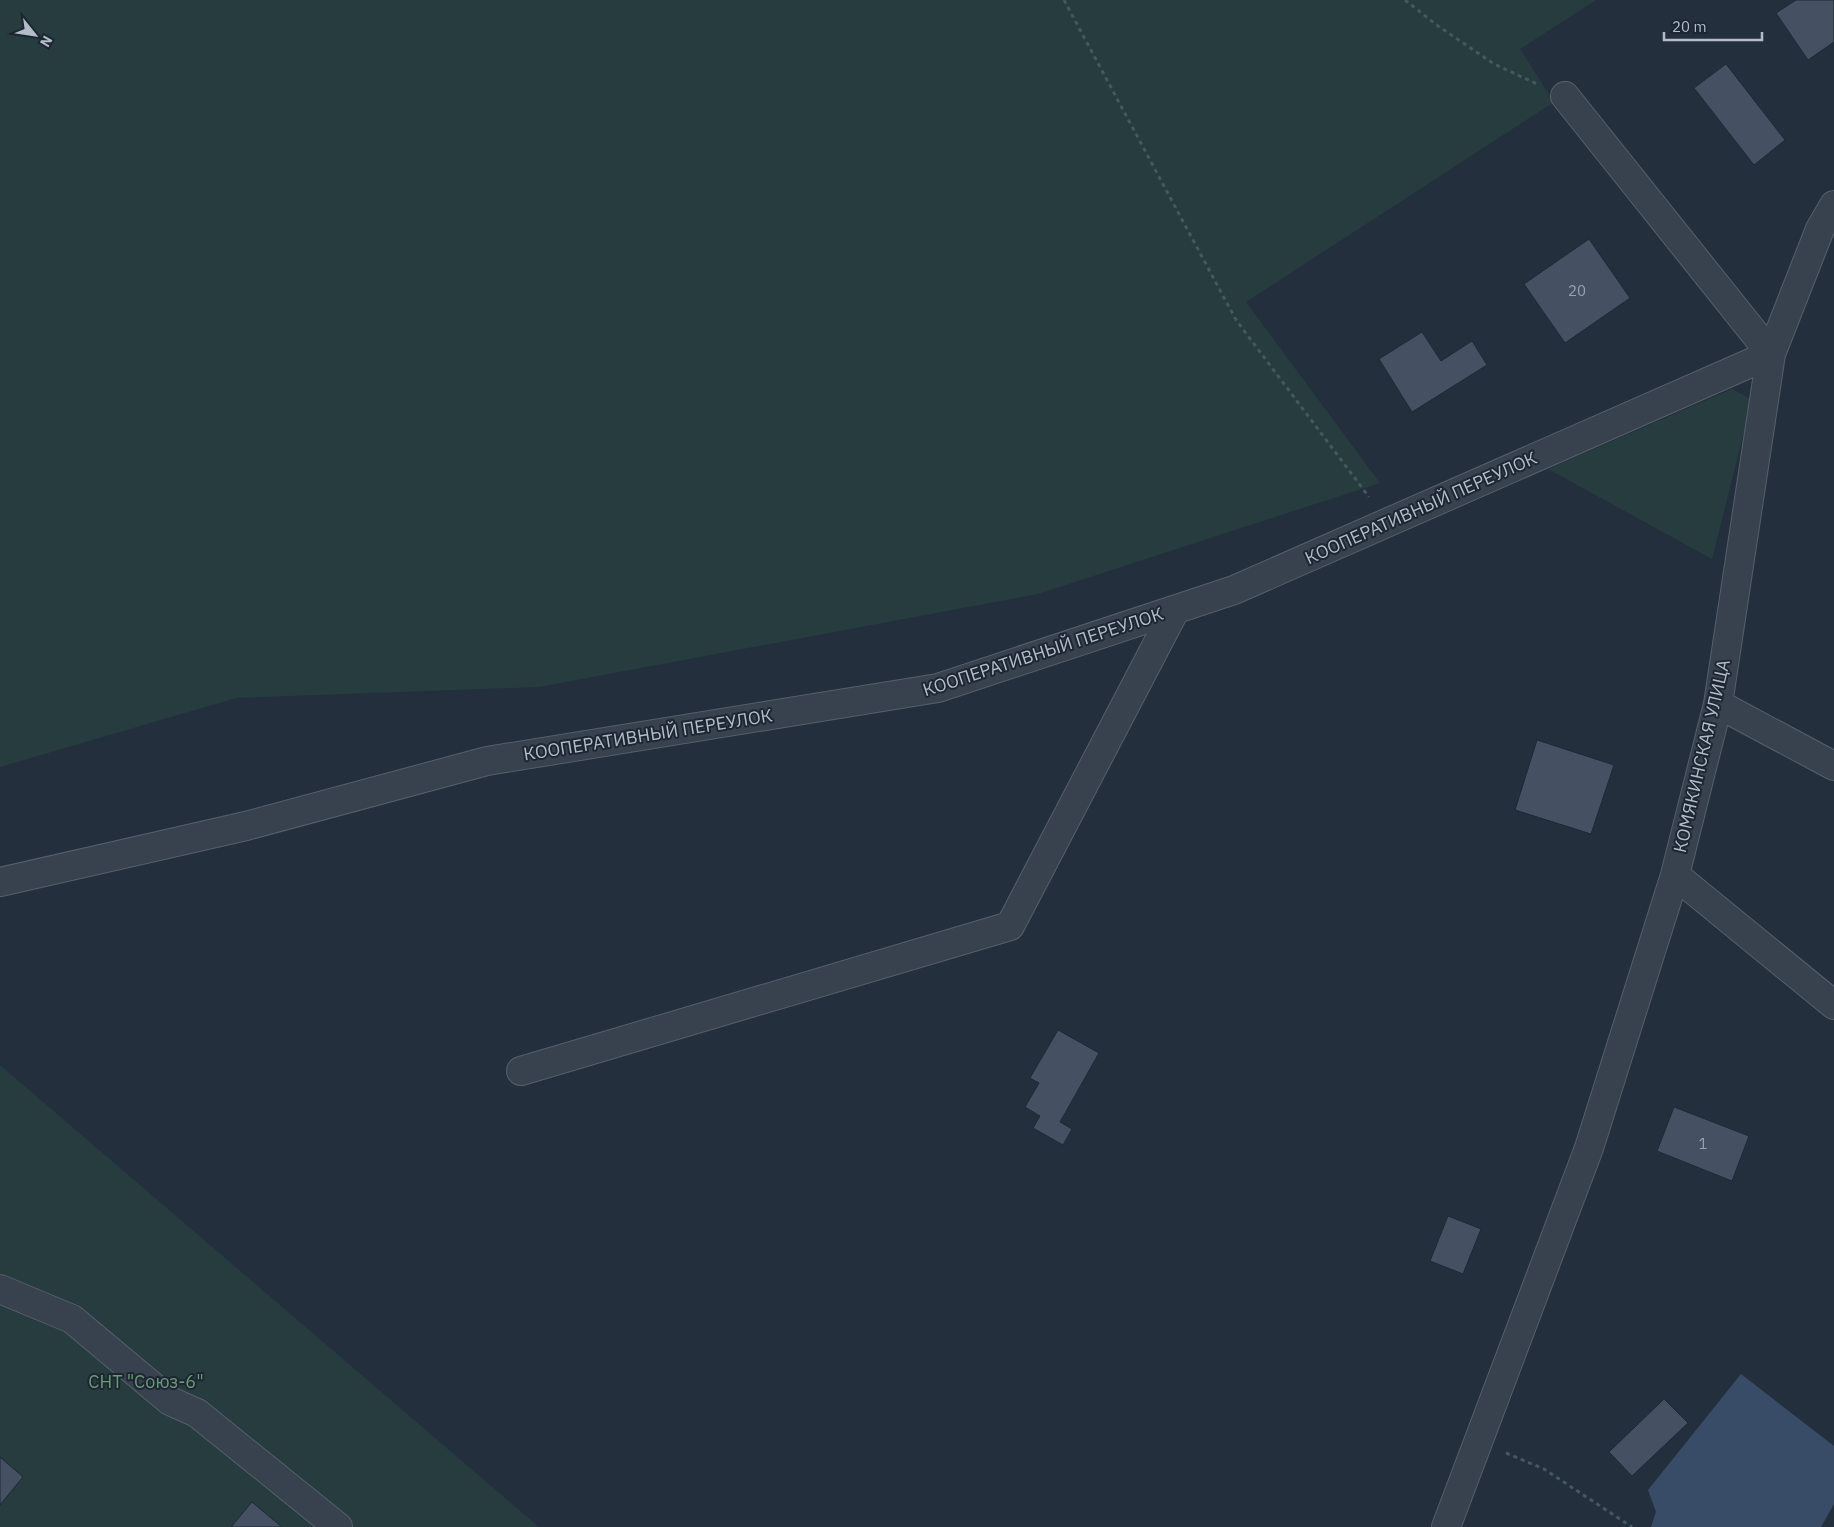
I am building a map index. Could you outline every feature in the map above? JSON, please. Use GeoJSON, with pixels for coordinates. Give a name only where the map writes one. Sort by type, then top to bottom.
{"type":"FeatureCollection","features":[{"type":"Feature","properties":{"kind":"street"},"geometry":{"type":"LineString","coordinates":[[1565,96],[1771,354]]}},
{"type":"Feature","properties":{"kind":"street","name":"КОМЯКИНСКАЯ УЛИЦА"},"geometry":{"type":"LineString","coordinates":[[1446,1527],[1589,1148],[1675,875],[1718,704],[1771,354],[1820,229],[1834,205]]}},
{"type":"Feature","properties":{"kind":"street","name":"КООПЕРАТИВНЫЙ ПЕРЕУЛОК"},"geometry":{"type":"LineString","coordinates":[[0,882],[246,826],[487,761],[938,688],[1234,590],[1771,354]]}},
{"type":"Feature","properties":{"kind":"street"},"geometry":{"type":"LineString","coordinates":[[521,1071],[1010,926],[1176,610]]}},
{"type":"Feature","properties":{"kind":"street"},"geometry":{"type":"LineString","coordinates":[[1718,704],[1834,766]]}},
{"type":"Feature","properties":{"kind":"street"},"geometry":{"type":"LineString","coordinates":[[1675,875],[1834,1005]]}},
{"type":"Feature","properties":{"kind":"street"},"geometry":{"type":"LineString","coordinates":[[0,1289],[72,1319],[170,1401],[197,1413],[338,1527]]}},
{"type":"Feature","properties":{"kind":"path"},"geometry":{"type":"LineString","coordinates":[[1064,0],[1236,320],[1389,523]]}},
{"type":"Feature","properties":{"kind":"path"},"geometry":{"type":"LineString","coordinates":[[1405,0],[1438,26],[1494,64],[1565,96]]}},
{"type":"Feature","properties":{"kind":"path"},"geometry":{"type":"LineString","coordinates":[[1478,1441],[1544,1469],[1632,1527]]}},
{"type":"Feature","properties":{"kind":"green space"},"geometry":{"type":"Polygon","coordinates":[[[0,0],[1596,0],[1520,49],[1554,102],[1246,302],[1380,483],[1038,594],[539,687],[236,698],[0,767],[0,0]]]}},
{"type":"Feature","properties":{"kind":"green space"},"geometry":{"type":"Polygon","coordinates":[[[1732,389],[1752,400],[1712,559],[1548,469],[1732,389]]]}},
{"type":"Feature","properties":{"kind":"green space","name":"СНТ \"Союз-6\""},"geometry":{"type":"Polygon","coordinates":[[[0,1065],[539,1527],[0,1527],[0,1065]]]}},
{"type":"Feature","properties":{"kind":"water"},"geometry":{"type":"Polygon","coordinates":[[[1741,1374],[1834,1446],[1834,1504],[1821,1527],[1651,1527],[1656,1512],[1648,1490],[1741,1374]]]}},
{"type":"Feature","properties":{"kind":"building"},"geometry":{"type":"Polygon","coordinates":[[[1796,0],[1834,0],[1834,42],[1808,60],[1776,13],[1796,0]]]}},
{"type":"Feature","properties":{"kind":"building"},"geometry":{"type":"Polygon","coordinates":[[[1726,64],[1785,140],[1754,165],[1694,88],[1726,64]]]}},
{"type":"Feature","properties":{"kind":"building"},"geometry":{"type":"Polygon","coordinates":[[[1589,239],[1630,298],[1565,343],[1524,284],[1589,239]]]}},
{"type":"Feature","properties":{"kind":"building"},"geometry":{"type":"Polygon","coordinates":[[[1422,332],[1441,361],[1472,341],[1487,365],[1412,412],[1379,359],[1422,332]]]}},
{"type":"Feature","properties":{"kind":"building"},"geometry":{"type":"Polygon","coordinates":[[[1537,740],[1614,765],[1591,834],[1515,810],[1537,740]]]}},
{"type":"Feature","properties":{"kind":"building"},"geometry":{"type":"Polygon","coordinates":[[[1058,1030],[1099,1053],[1060,1122],[1072,1129],[1063,1145],[1033,1128],[1040,1116],[1025,1107],[1039,1083],[1030,1078],[1058,1030]]]}},
{"type":"Feature","properties":{"kind":"building"},"geometry":{"type":"Polygon","coordinates":[[[1674,1107],[1749,1136],[1732,1181],[1657,1151],[1674,1107]]]}},
{"type":"Feature","properties":{"kind":"building"},"geometry":{"type":"Polygon","coordinates":[[[1448,1216],[1481,1229],[1463,1274],[1430,1261],[1448,1216]]]}},
{"type":"Feature","properties":{"kind":"building"},"geometry":{"type":"Polygon","coordinates":[[[1664,1399],[1688,1423],[1632,1476],[1609,1452],[1664,1399]]]}},
{"type":"Feature","properties":{"kind":"building"},"geometry":{"type":"Polygon","coordinates":[[[0,1457],[23,1477],[0,1505],[0,1457]]]}},
{"type":"Feature","properties":{"kind":"building"},"geometry":{"type":"Polygon","coordinates":[[[252,1502],[282,1527],[231,1527],[252,1502]]]}}]}
